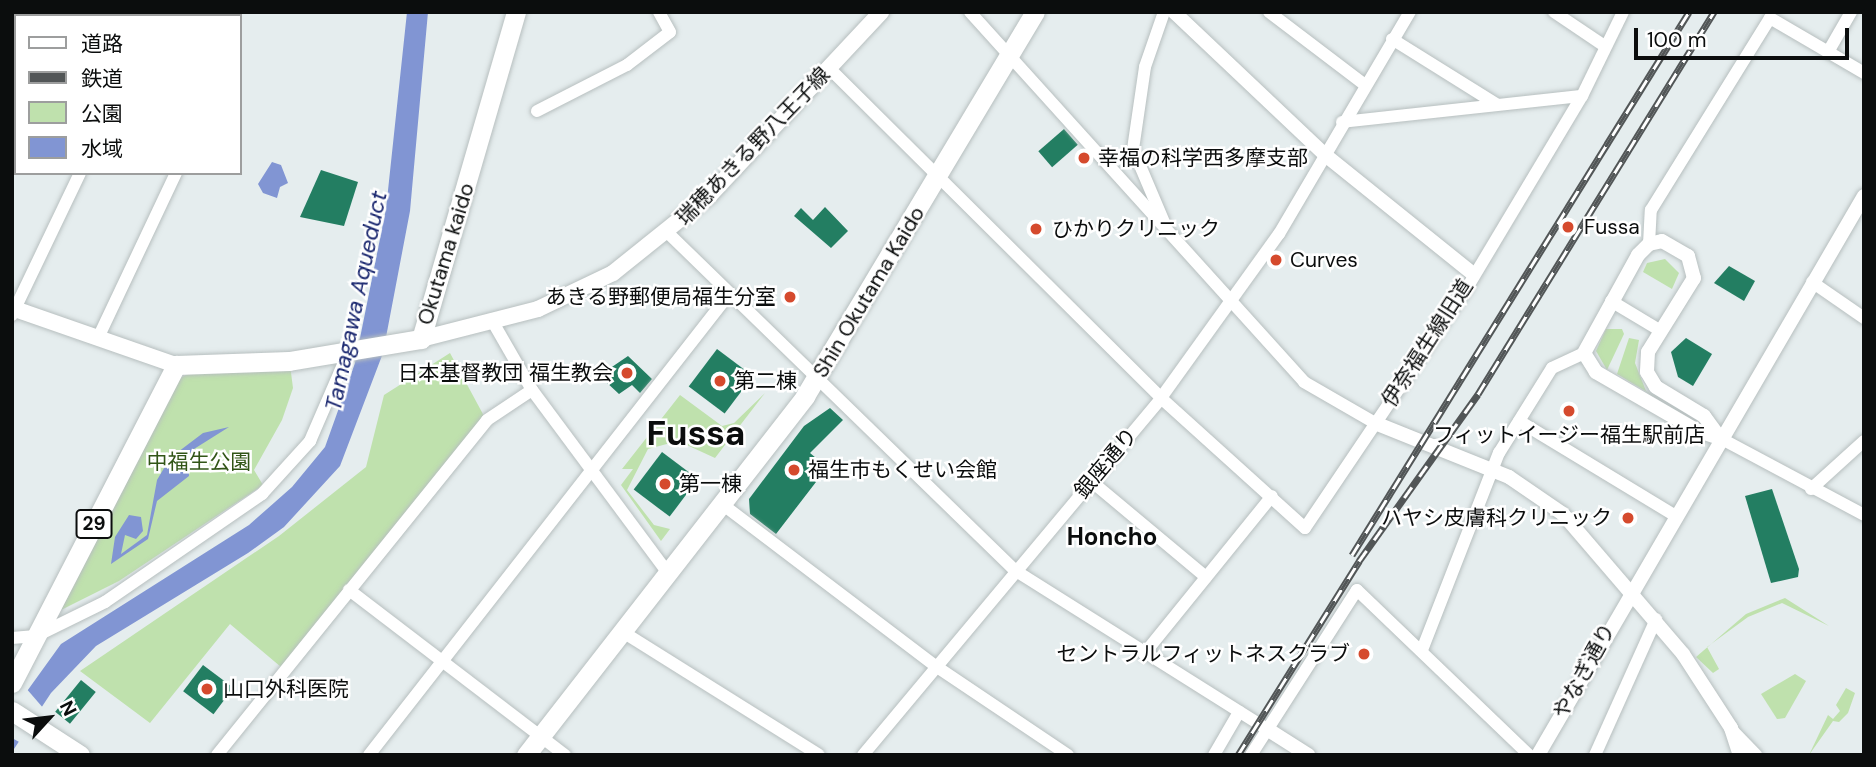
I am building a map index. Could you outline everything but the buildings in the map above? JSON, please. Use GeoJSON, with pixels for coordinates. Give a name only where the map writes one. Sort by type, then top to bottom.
{"type":"FeatureCollection","features":[{"type":"Feature","properties":{"kind":"main road","name":"Okutama kaido"},"geometry":{"type":"LineString","coordinates":[[176,365],[223,367],[421,339],[516,12]]}},
{"type":"Feature","properties":{"kind":"main road","name":"瑞穂あきる野八王子線"},"geometry":{"type":"LineString","coordinates":[[421,339],[494,324],[582,291],[668,233],[881,12]]}},
{"type":"Feature","properties":{"kind":"main road","name":"Shin Okutama Kaido"},"geometry":{"type":"LineString","coordinates":[[526,755],[817,378],[1035,12]]}},
{"type":"Feature","properties":{"kind":"main road"},"geometry":{"type":"LineString","coordinates":[[13,311],[176,365]]}},
{"type":"Feature","properties":{"kind":"main road","name":"29"},"geometry":{"type":"LineString","coordinates":[[12,683],[176,365]]}},
{"type":"Feature","properties":{"kind":"main road"},"geometry":{"type":"LineString","coordinates":[[12,711],[72,752]]}},
{"type":"Feature","properties":{"kind":"street"},"geometry":{"type":"LineString","coordinates":[[537,111],[627,65],[670,32],[659,12]]}},
{"type":"Feature","properties":{"kind":"street"},"geometry":{"type":"LineString","coordinates":[[828,68],[1161,398],[1305,528],[1375,423],[1304,382],[970,12]]}},
{"type":"Feature","properties":{"kind":"street"},"geometry":{"type":"LineString","coordinates":[[1164,12],[1137,113],[1133,149],[1168,229]]}},
{"type":"Feature","properties":{"kind":"street","name":"伊奈福生線旧道"},"geometry":{"type":"LineString","coordinates":[[1174,12],[1324,154],[1473,274],[1375,423],[1491,471],[1563,514],[1656,619],[1731,729],[1740,755]]}},
{"type":"Feature","properties":{"kind":"street"},"geometry":{"type":"LineString","coordinates":[[1269,12],[1365,85]]}},
{"type":"Feature","properties":{"kind":"street","name":"銀座通り"},"geometry":{"type":"LineString","coordinates":[[863,755],[1161,398],[1279,234],[1342,122],[1410,12]]}},
{"type":"Feature","properties":{"kind":"street"},"geometry":{"type":"LineString","coordinates":[[1554,12],[1603,45]]}},
{"type":"Feature","properties":{"kind":"street"},"geometry":{"type":"LineString","coordinates":[[1473,274],[1582,96],[1603,45],[1623,12]]}},
{"type":"Feature","properties":{"kind":"street"},"geometry":{"type":"LineString","coordinates":[[1828,52],[1851,12]]}},
{"type":"Feature","properties":{"kind":"street"},"geometry":{"type":"LineString","coordinates":[[1422,650],[1491,471],[1552,368],[1584,353],[1611,301],[1649,244],[1651,210],[1769,15],[1864,73]]}},
{"type":"Feature","properties":{"kind":"street"},"geometry":{"type":"LineString","coordinates":[[1392,39],[1496,104]]}},
{"type":"Feature","properties":{"kind":"street"},"geometry":{"type":"LineString","coordinates":[[1342,122],[1582,96]]}},
{"type":"Feature","properties":{"kind":"street"},"geometry":{"type":"LineString","coordinates":[[1125,181],[1135,180],[1140,169]]}},
{"type":"Feature","properties":{"kind":"street"},"geometry":{"type":"LineString","coordinates":[[13,311],[79,175]]}},
{"type":"Feature","properties":{"kind":"street"},"geometry":{"type":"LineString","coordinates":[[98,338],[175,175]]}},
{"type":"Feature","properties":{"kind":"street","name":"やなぎ通り"},"geometry":{"type":"LineString","coordinates":[[1538,755],[1631,588],[1864,196]]}},
{"type":"Feature","properties":{"kind":"street"},"geometry":{"type":"LineString","coordinates":[[668,233],[1016,571],[1308,755]]}},
{"type":"Feature","properties":{"kind":"street"},"geometry":{"type":"LineString","coordinates":[[1649,244],[1672,245],[1694,267],[1693,278],[1646,362],[1651,380],[1704,416],[1720,438]]}},
{"type":"Feature","properties":{"kind":"street"},"geometry":{"type":"LineString","coordinates":[[1812,282],[1864,318]]}},
{"type":"Feature","properties":{"kind":"street"},"geometry":{"type":"LineString","coordinates":[[369,755],[730,293]]}},
{"type":"Feature","properties":{"kind":"street"},"geometry":{"type":"LineString","coordinates":[[1611,301],[1661,331]]}},
{"type":"Feature","properties":{"kind":"street"},"geometry":{"type":"LineString","coordinates":[[494,324],[532,390],[668,573]]}},
{"type":"Feature","properties":{"kind":"street"},"geometry":{"type":"LineString","coordinates":[[12,638],[36,636],[105,602],[262,494],[310,441],[349,351]]}},
{"type":"Feature","properties":{"kind":"street"},"geometry":{"type":"LineString","coordinates":[[1584,353],[1596,372],[1696,430],[1720,438],[1864,515]]}},
{"type":"Feature","properties":{"kind":"street"},"geometry":{"type":"LineString","coordinates":[[217,755],[487,420],[532,390]]}},
{"type":"Feature","properties":{"kind":"street"},"geometry":{"type":"LineString","coordinates":[[1519,421],[1674,515]]}},
{"type":"Feature","properties":{"kind":"street"},"geometry":{"type":"LineString","coordinates":[[1811,489],[1864,441]]}},
{"type":"Feature","properties":{"kind":"street"},"geometry":{"type":"LineString","coordinates":[[1091,481],[1206,577]]}},
{"type":"Feature","properties":{"kind":"street"},"geometry":{"type":"LineString","coordinates":[[1144,654],[1272,496]]}},
{"type":"Feature","properties":{"kind":"street"},"geometry":{"type":"LineString","coordinates":[[722,504],[937,667],[1068,755]]}},
{"type":"Feature","properties":{"kind":"street"},"geometry":{"type":"LineString","coordinates":[[349,590],[539,738],[565,755]]}},
{"type":"Feature","properties":{"kind":"street"},"geometry":{"type":"LineString","coordinates":[[1251,755],[1357,590],[1529,755]]}},
{"type":"Feature","properties":{"kind":"street"},"geometry":{"type":"LineString","coordinates":[[1595,755],[1656,619]]}},
{"type":"Feature","properties":{"kind":"street"},"geometry":{"type":"LineString","coordinates":[[622,632],[819,755]]}},
{"type":"Feature","properties":{"kind":"street"},"geometry":{"type":"LineString","coordinates":[[1214,755],[1239,712]]}},
{"type":"Feature","properties":{"kind":"street"},"geometry":{"type":"LineString","coordinates":[[1731,729],[1756,755]]}},
{"type":"Feature","properties":{"kind":"green space"},"geometry":{"type":"Polygon","coordinates":[[[1665,259],[1679,273],[1672,289],[1643,272],[1647,263],[1665,259]]]}},
{"type":"Feature","properties":{"kind":"green space"},"geometry":{"type":"Polygon","coordinates":[[[1606,329],[1622,329],[1624,334],[1607,370],[1596,351],[1606,329]]]}},
{"type":"Feature","properties":{"kind":"green space"},"geometry":{"type":"Polygon","coordinates":[[[1629,338],[1639,340],[1635,363],[1646,391],[1695,421],[1617,374],[1629,338]]]}},
{"type":"Feature","properties":{"kind":"green space"},"geometry":{"type":"Polygon","coordinates":[[[450,353],[484,416],[281,667],[230,624],[150,723],[80,671],[279,536],[366,467],[384,395],[450,353]]]}},
{"type":"Feature","properties":{"kind":"green space","name":"中福生公園"},"geometry":{"type":"Polygon","coordinates":[[[290,365],[293,388],[282,420],[254,470],[263,485],[119,581],[61,610],[180,378],[194,371],[290,365]]]}},
{"type":"Feature","properties":{"kind":"green space"},"geometry":{"type":"Polygon","coordinates":[[[765,393],[715,458],[678,441],[648,449],[627,490],[654,525],[670,529],[661,541],[621,485],[633,469],[622,469],[680,395],[722,426],[734,423],[765,393]]]}},
{"type":"Feature","properties":{"kind":"green space"},"geometry":{"type":"Polygon","coordinates":[[[1785,598],[1829,626],[1782,603],[1748,617],[1711,644],[1746,614],[1785,598]]]}},
{"type":"Feature","properties":{"kind":"green space"},"geometry":{"type":"Polygon","coordinates":[[[1707,647],[1719,669],[1713,673],[1696,657],[1707,647]]]}},
{"type":"Feature","properties":{"kind":"green space"},"geometry":{"type":"Polygon","coordinates":[[[1795,674],[1806,681],[1785,718],[1777,719],[1761,694],[1795,674]]]}},
{"type":"Feature","properties":{"kind":"green space"},"geometry":{"type":"Polygon","coordinates":[[[1846,688],[1855,693],[1848,713],[1839,722],[1833,721],[1809,755],[1828,715],[1833,719],[1840,711],[1836,705],[1846,688]]]}},
{"type":"Feature","properties":{"kind":"water"},"geometry":{"type":"Polygon","coordinates":[[[407,12],[428,12],[410,211],[383,353],[340,466],[284,527],[248,553],[96,646],[51,693],[12,752],[12,712],[61,644],[249,525],[292,487],[325,447],[355,363],[386,209],[407,12]]]}},
{"type":"Feature","properties":{"kind":"water"},"geometry":{"type":"Polygon","coordinates":[[[272,162],[281,165],[288,183],[280,187],[277,198],[263,193],[258,184],[272,162]]]}},
{"type":"Feature","properties":{"kind":"water"},"geometry":{"type":"Polygon","coordinates":[[[229,427],[194,449],[188,456],[189,476],[157,501],[148,539],[111,564],[115,537],[129,515],[141,517],[143,531],[136,539],[125,535],[121,554],[147,535],[157,480],[170,458],[203,433],[229,427]]]}},
{"type":"Feature","properties":{"kind":"pier"},"geometry":{"type":"Polygon","coordinates":[[[25,687],[44,709],[21,743],[12,738],[12,707],[25,687]]]}},
{"type":"Feature","properties":{"kind":"railway"},"geometry":{"type":"LineString","coordinates":[[1352,555],[1689,12]]}},
{"type":"Feature","properties":{"kind":"railway"},"geometry":{"type":"LineString","coordinates":[[1238,755],[1359,561],[1478,394],[1714,12]]}},
{"type":"Feature","properties":{"kind":"place","name":"幸福の科学西多摩支部"},"geometry":{"type":"Point","coordinates":[1084,158]}},
{"type":"Feature","properties":{"kind":"place","name":"Fussa"},"geometry":{"type":"Point","coordinates":[1568,227]}},
{"type":"Feature","properties":{"kind":"place","name":"ひかりクリニック"},"geometry":{"type":"Point","coordinates":[1036,229]}},
{"type":"Feature","properties":{"kind":"place","name":"Curves"},"geometry":{"type":"Point","coordinates":[1276,260]}},
{"type":"Feature","properties":{"kind":"place","name":"あきる野郵便局福生分室"},"geometry":{"type":"Point","coordinates":[790,297]}},
{"type":"Feature","properties":{"kind":"place","name":"日本基督教団 福生教会"},"geometry":{"type":"Point","coordinates":[627,373]}},
{"type":"Feature","properties":{"kind":"place","name":"第二棟"},"geometry":{"type":"Point","coordinates":[720,381]}},
{"type":"Feature","properties":{"kind":"place","name":"フィットイージー福生駅前店"},"geometry":{"type":"Point","coordinates":[1569,411]}},
{"type":"Feature","properties":{"kind":"place","name":"福生市もくせい会館"},"geometry":{"type":"Point","coordinates":[794,470]}},
{"type":"Feature","properties":{"kind":"place","name":"第一棟"},"geometry":{"type":"Point","coordinates":[665,484]}},
{"type":"Feature","properties":{"kind":"place","name":"ハヤシ皮膚科クリニック"},"geometry":{"type":"Point","coordinates":[1628,518]}},
{"type":"Feature","properties":{"kind":"place","name":"セントラルフィットネスクラブ"},"geometry":{"type":"Point","coordinates":[1364,654]}},
{"type":"Feature","properties":{"kind":"place","name":"山口外科医院"},"geometry":{"type":"Point","coordinates":[207,689]}},
{"type":"Feature","properties":{"kind":"district","name":"Fussa"},"geometry":{"type":"Point","coordinates":[696,433]}},
{"type":"Feature","properties":{"kind":"district","name":"Honcho"},"geometry":{"type":"Point","coordinates":[1112,537]}},
{"type":"Feature","properties":{"kind":"water label","name":"Tamagawa Aqueduct"},"geometry":{"type":"Point","coordinates":[356,301]}}]}
